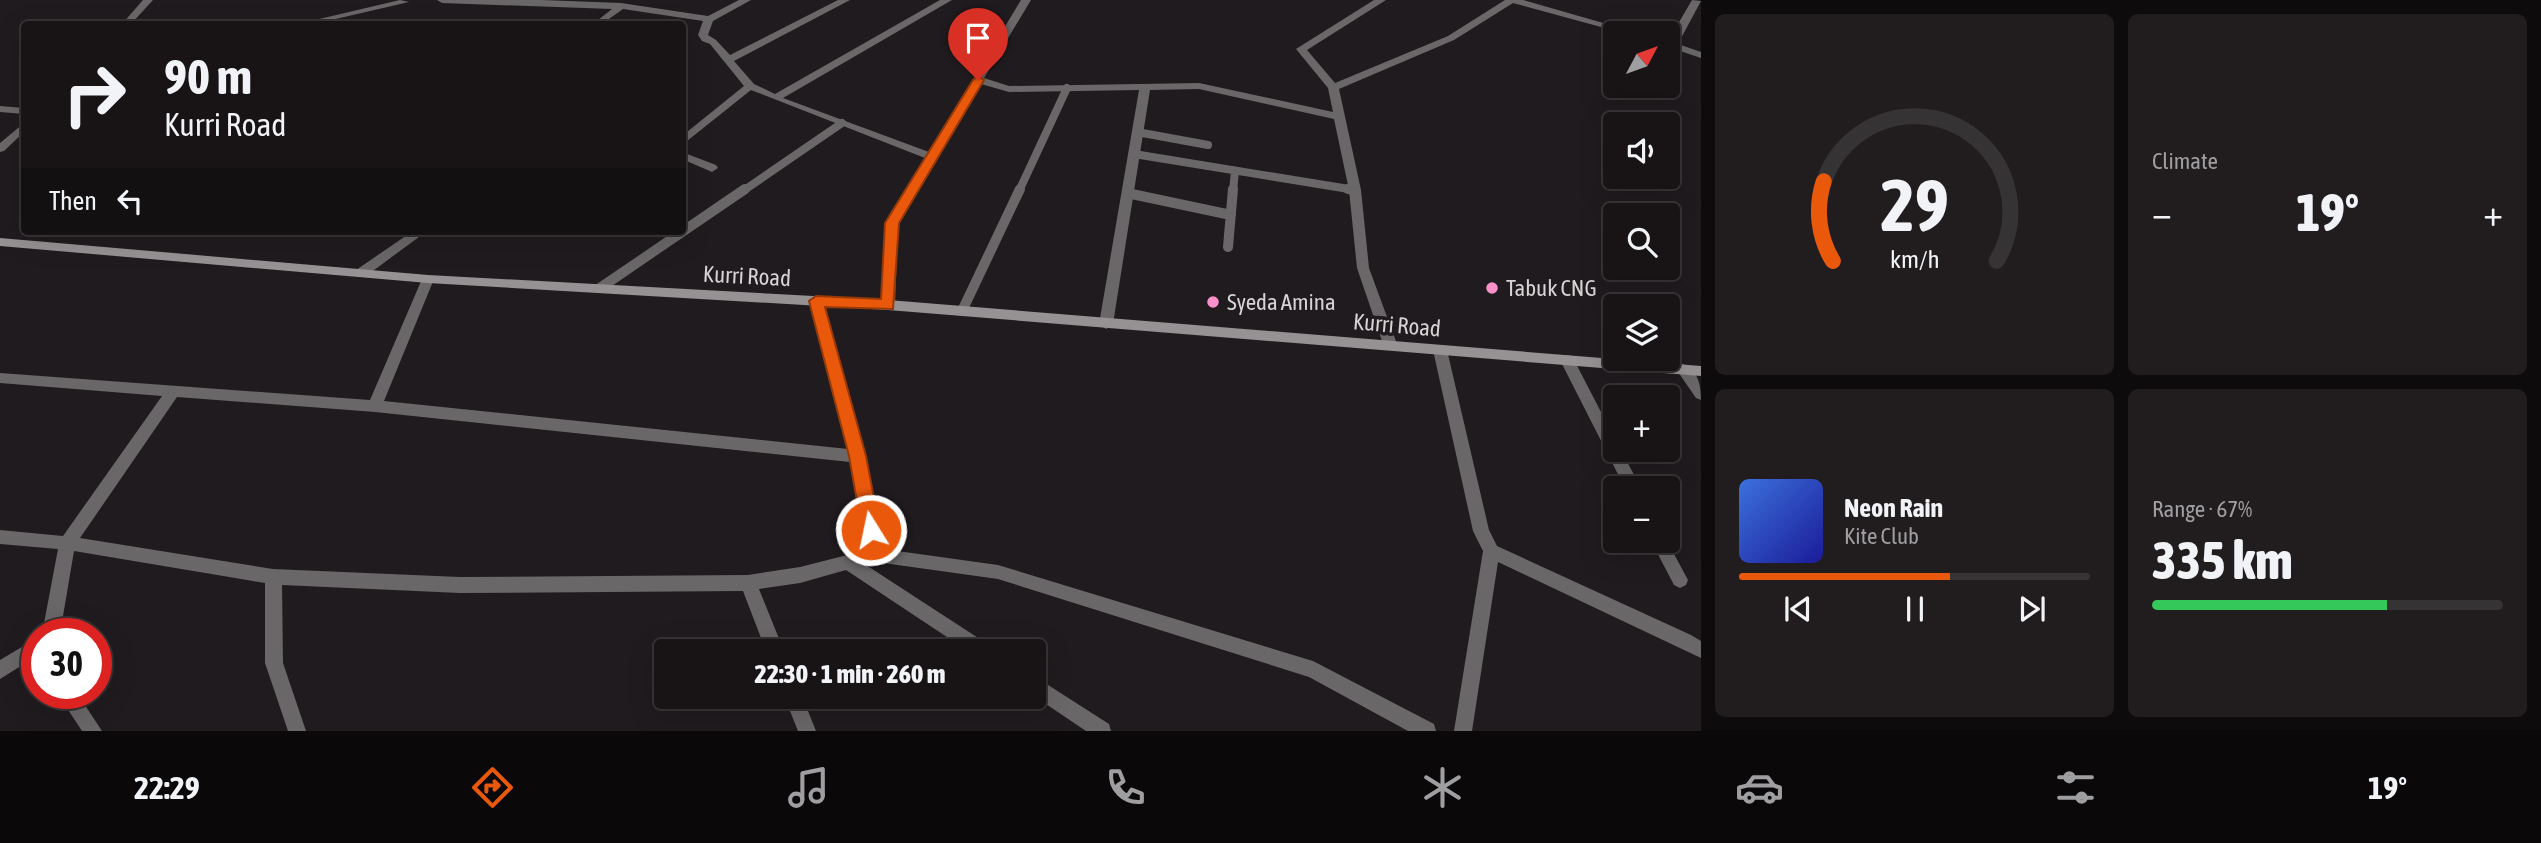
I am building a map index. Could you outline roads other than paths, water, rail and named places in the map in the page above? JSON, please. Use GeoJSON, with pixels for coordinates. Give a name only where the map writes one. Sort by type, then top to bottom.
{"type":"FeatureCollection","features":[{"type":"Feature","properties":{"kind":"main road","name":"Kurri Road"},"geometry":{"type":"LineString","coordinates":[[0,242],[428,279],[888,305],[1701,371]]}},
{"type":"Feature","properties":{"kind":"street"},"geometry":{"type":"LineString","coordinates":[[129,21],[148,0]]}},
{"type":"Feature","properties":{"kind":"street"},"geometry":{"type":"LineString","coordinates":[[442,0],[616,4],[709,19],[746,0]]}},
{"type":"Feature","properties":{"kind":"street"},"geometry":{"type":"LineString","coordinates":[[657,11],[670,0]]}},
{"type":"Feature","properties":{"kind":"street"},"geometry":{"type":"LineString","coordinates":[[728,60],[845,0]]}},
{"type":"Feature","properties":{"kind":"street"},"geometry":{"type":"LineString","coordinates":[[775,98],[947,0]]}},
{"type":"Feature","properties":{"kind":"street"},"geometry":{"type":"LineString","coordinates":[[888,305],[892,223],[1026,0]]}},
{"type":"Feature","properties":{"kind":"street"},"geometry":{"type":"LineString","coordinates":[[1381,0],[1301,49],[1333,88],[1355,190],[1363,268],[1390,344]]}},
{"type":"Feature","properties":{"kind":"street"},"geometry":{"type":"LineString","coordinates":[[1333,88],[1451,38],[1511,0],[1603,25]]}},
{"type":"Feature","properties":{"kind":"street"},"geometry":{"type":"LineString","coordinates":[[1680,28],[1697,0]]}},
{"type":"Feature","properties":{"kind":"street"},"geometry":{"type":"LineString","coordinates":[[316,21],[404,1]]}},
{"type":"Feature","properties":{"kind":"street"},"geometry":{"type":"LineString","coordinates":[[600,21],[616,4]]}},
{"type":"Feature","properties":{"kind":"street"},"geometry":{"type":"LineString","coordinates":[[709,19],[703,35],[750,86],[932,157]]}},
{"type":"Feature","properties":{"kind":"street"},"geometry":{"type":"LineString","coordinates":[[1680,48],[1701,55]]}},
{"type":"Feature","properties":{"kind":"street"},"geometry":{"type":"LineString","coordinates":[[978,80],[1009,89],[1199,86],[1341,117]]}},
{"type":"Feature","properties":{"kind":"street"},"geometry":{"type":"LineString","coordinates":[[686,139],[750,86]]}},
{"type":"Feature","properties":{"kind":"street"},"geometry":{"type":"LineString","coordinates":[[1106,324],[1145,86]]}},
{"type":"Feature","properties":{"kind":"street"},"geometry":{"type":"LineString","coordinates":[[0,110],[21,111]]}},
{"type":"Feature","properties":{"kind":"street"},"geometry":{"type":"LineString","coordinates":[[0,149],[21,129]]}},
{"type":"Feature","properties":{"kind":"street"},"geometry":{"type":"LineString","coordinates":[[686,157],[712,168]]}},
{"type":"Feature","properties":{"kind":"street"},"geometry":{"type":"LineString","coordinates":[[361,273],[415,235]]}},
{"type":"Feature","properties":{"kind":"street"},"geometry":{"type":"LineString","coordinates":[[375,406],[428,279]]}},
{"type":"Feature","properties":{"kind":"street"},"geometry":{"type":"LineString","coordinates":[[816,301],[857,456],[876,555]]}},
{"type":"Feature","properties":{"kind":"street"},"geometry":{"type":"LineString","coordinates":[[1440,350],[1481,531],[1491,551],[1463,731]]}},
{"type":"Feature","properties":{"kind":"street"},"geometry":{"type":"LineString","coordinates":[[1567,360],[1627,476]]}},
{"type":"Feature","properties":{"kind":"street"},"geometry":{"type":"LineString","coordinates":[[1684,369],[1701,394]]}},
{"type":"Feature","properties":{"kind":"street"},"geometry":{"type":"LineString","coordinates":[[0,378],[375,406],[857,456]]}},
{"type":"Feature","properties":{"kind":"street"},"geometry":{"type":"LineString","coordinates":[[54,618],[67,543],[174,390]]}},
{"type":"Feature","properties":{"kind":"street"},"geometry":{"type":"LineString","coordinates":[[0,537],[67,543],[273,577],[460,585],[748,583],[800,575],[876,555],[998,572],[1313,670],[1427,731]]}},
{"type":"Feature","properties":{"kind":"street"},"geometry":{"type":"LineString","coordinates":[[1491,551],[1685,640],[1701,650]]}},
{"type":"Feature","properties":{"kind":"street"},"geometry":{"type":"LineString","coordinates":[[1666,553],[1680,580]]}},
{"type":"Feature","properties":{"kind":"street"},"geometry":{"type":"LineString","coordinates":[[847,562],[966,639]]}},
{"type":"Feature","properties":{"kind":"street"},"geometry":{"type":"LineString","coordinates":[[273,577],[274,663],[297,731]]}},
{"type":"Feature","properties":{"kind":"street"},"geometry":{"type":"LineString","coordinates":[[748,583],[770,639]]}},
{"type":"Feature","properties":{"kind":"street"},"geometry":{"type":"LineString","coordinates":[[0,670],[21,656]]}},
{"type":"Feature","properties":{"kind":"street"},"geometry":{"type":"LineString","coordinates":[[1046,693],[1102,731]]}},
{"type":"Feature","properties":{"kind":"street"},"geometry":{"type":"LineString","coordinates":[[77,709],[93,731]]}},
{"type":"Feature","properties":{"kind":"street"},"geometry":{"type":"LineString","coordinates":[[798,709],[807,731]]}},
{"type":"Feature","properties":{"kind":"lane"},"geometry":{"type":"LineString","coordinates":[[962,312],[1067,88]]}},
{"type":"Feature","properties":{"kind":"lane"},"geometry":{"type":"LineString","coordinates":[[686,229],[842,123]]}},
{"type":"Feature","properties":{"kind":"lane"},"geometry":{"type":"LineString","coordinates":[[1138,132],[1208,145]]}},
{"type":"Feature","properties":{"kind":"lane"},"geometry":{"type":"LineString","coordinates":[[1134,154],[1355,190]]}},
{"type":"Feature","properties":{"kind":"lane"},"geometry":{"type":"LineString","coordinates":[[1228,247],[1236,171]]}},
{"type":"Feature","properties":{"kind":"lane"},"geometry":{"type":"LineString","coordinates":[[1127,193],[1231,215]]}},
{"type":"Feature","properties":{"kind":"lane"},"geometry":{"type":"LineString","coordinates":[[600,288],[678,235]]}},
{"type":"Feature","properties":{"kind":"place","name":"Tabuk CNG"},"geometry":{"type":"Point","coordinates":[1492,288]}},
{"type":"Feature","properties":{"kind":"place","name":"Syeda Amina"},"geometry":{"type":"Point","coordinates":[1213,302]}}]}
